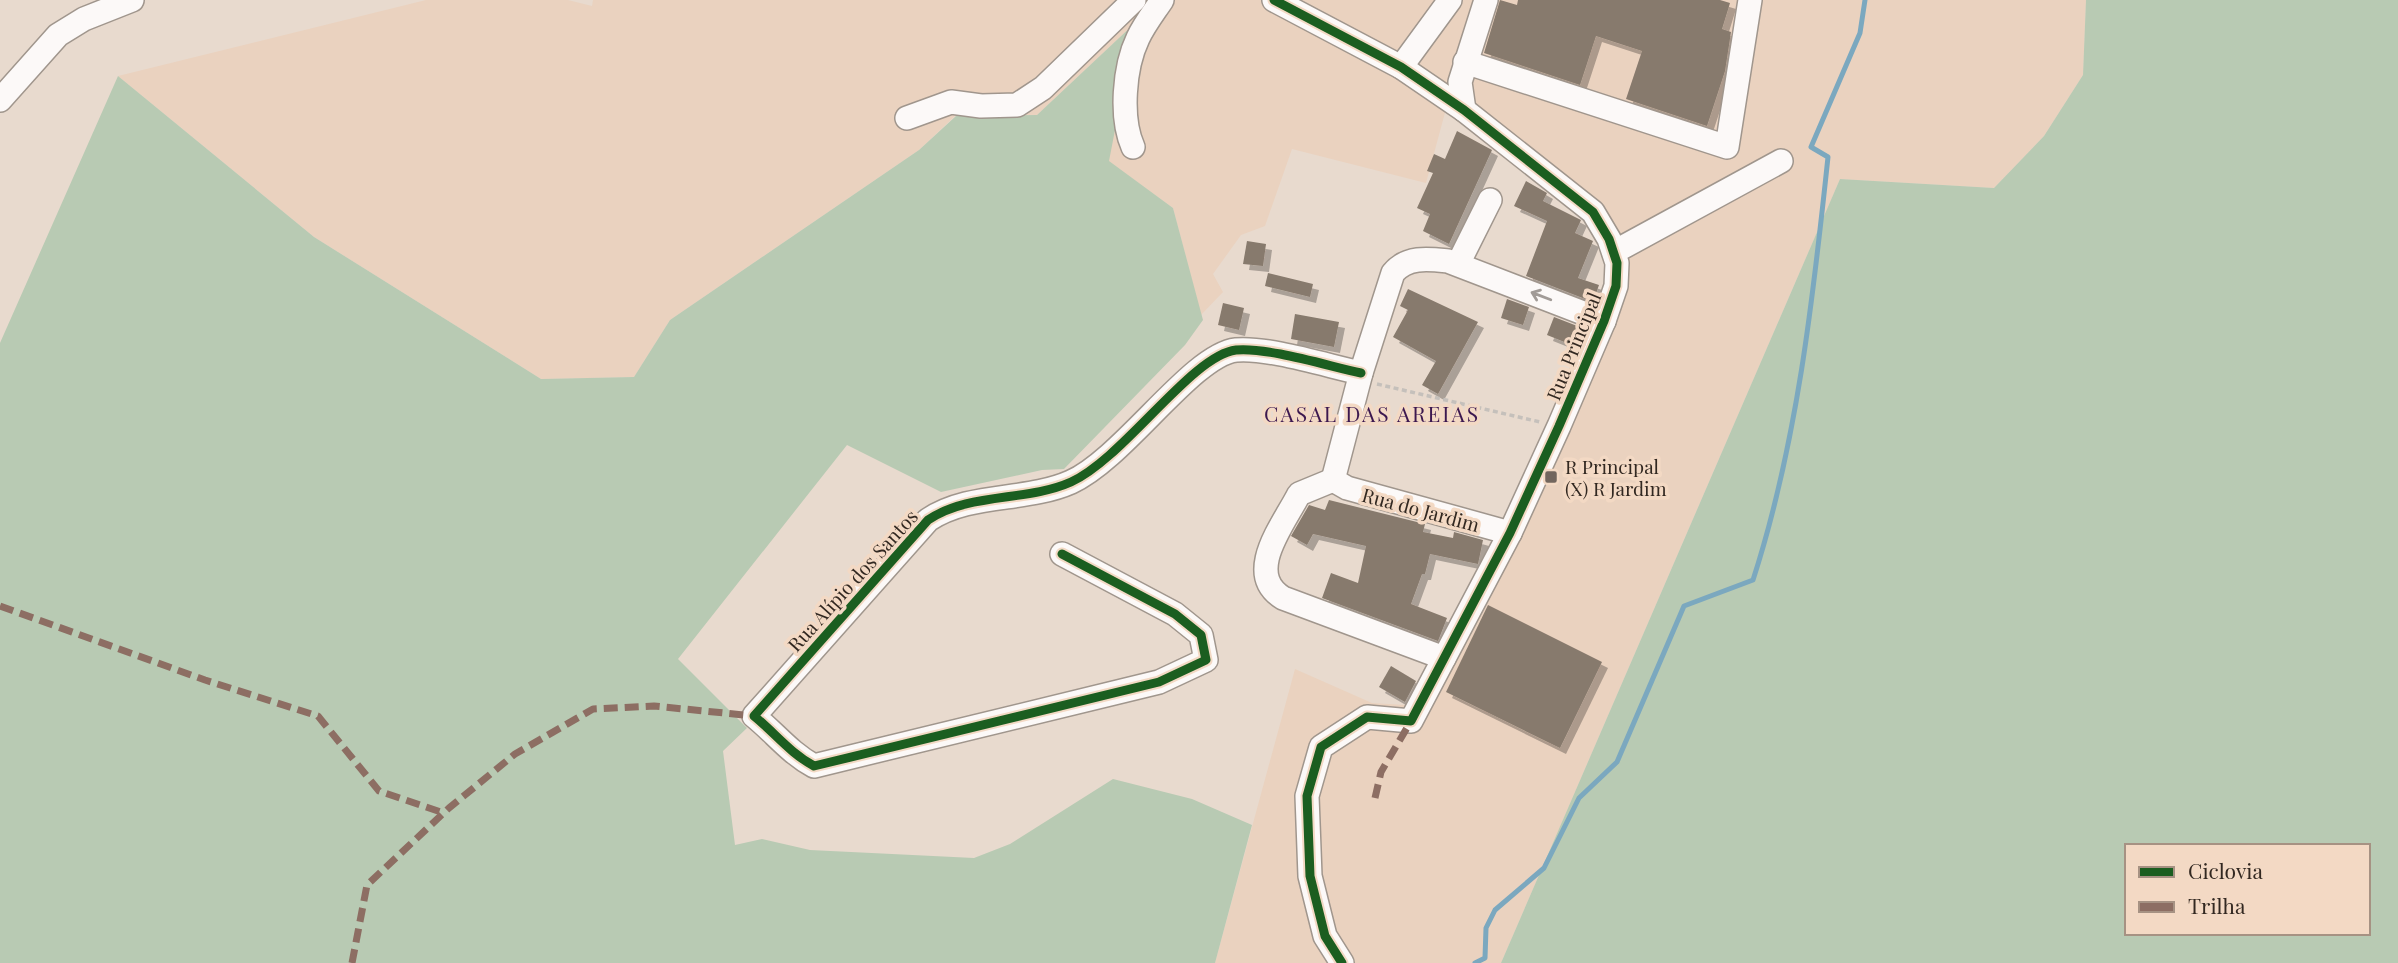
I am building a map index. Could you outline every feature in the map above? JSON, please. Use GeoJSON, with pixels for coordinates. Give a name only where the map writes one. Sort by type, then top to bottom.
{"type":"FeatureCollection","features":[{"type":"Feature","properties":{"kind":"street"},"geometry":{"type":"LineString","coordinates":[[0,100],[58,35],[83,19],[132,0]]}},
{"type":"Feature","properties":{"kind":"street"},"geometry":{"type":"LineString","coordinates":[[907,118],[951,102],[982,106],[1017,105],[1043,88],[1134,0]]}},
{"type":"Feature","properties":{"kind":"street"},"geometry":{"type":"LineString","coordinates":[[1133,147],[1125,130],[1124,113],[1131,66],[1138,38],[1162,0]]}},
{"type":"Feature","properties":{"kind":"street","name":"Rua Principal"},"geometry":{"type":"LineString","coordinates":[[1274,0],[1401,67],[1464,110],[1584,203],[1602,225],[1614,252],[1616,286],[1559,426],[1510,533],[1411,721],[1367,717],[1321,747],[1307,796],[1310,876],[1325,936],[1342,963]]}},
{"type":"Feature","properties":{"kind":"street"},"geometry":{"type":"LineString","coordinates":[[1401,67],[1450,0]]}},
{"type":"Feature","properties":{"kind":"street"},"geometry":{"type":"LineString","coordinates":[[1464,110],[1460,82],[1486,0]]}},
{"type":"Feature","properties":{"kind":"street"},"geometry":{"type":"LineString","coordinates":[[1465,62],[1727,147],[1750,0]]}},
{"type":"Feature","properties":{"kind":"street"},"geometry":{"type":"LineString","coordinates":[[1614,252],[1781,161]]}},
{"type":"Feature","properties":{"kind":"street"},"geometry":{"type":"LineString","coordinates":[[1458,264],[1490,200]]}},
{"type":"Feature","properties":{"kind":"street"},"geometry":{"type":"LineString","coordinates":[[1444,658],[1283,598],[1267,581],[1265,561],[1299,494],[1333,480],[1362,373],[1397,268],[1409,261],[1426,259],[1458,264],[1604,321]]}},
{"type":"Feature","properties":{"kind":"street","name":"Rua Alípio dos Santos"},"geometry":{"type":"LineString","coordinates":[[1062,554],[1175,614],[1201,635],[1206,660],[1159,682],[814,766],[792,754],[781,738],[754,716],[928,520],[958,505],[1061,486],[1078,479],[1112,455],[1208,360],[1218,355],[1251,349],[1362,373]]}},
{"type":"Feature","properties":{"kind":"street","name":"Rua do Jardim"},"geometry":{"type":"LineString","coordinates":[[1333,480],[1347,488],[1510,533]]}},
{"type":"Feature","properties":{"kind":"path"},"geometry":{"type":"LineString","coordinates":[[1362,373],[1378,385],[1559,426]]}},
{"type":"Feature","properties":{"kind":"shaded area"},"geometry":{"type":"Polygon","coordinates":[[[426,0],[568,0],[592,6],[593,0],[2086,0],[2083,75],[2044,136],[1994,188],[1840,179],[1501,963],[1215,963],[1295,669],[1372,703],[1405,705],[1418,695],[1491,555],[1590,330],[1606,284],[1606,265],[1598,238],[1587,223],[1560,198],[1446,109],[1426,183],[1292,149],[1265,226],[1241,235],[1213,274],[1223,292],[1201,315],[1173,208],[1108,161],[1135,23],[1037,115],[955,116],[919,150],[670,320],[634,377],[541,379],[314,237],[118,76],[426,0]]]}},
{"type":"Feature","properties":{"kind":"green space"},"geometry":{"type":"Polygon","coordinates":[[[2086,0],[2398,0],[2398,963],[1501,963],[1840,179],[1994,188],[2044,136],[2083,75],[2086,0]]]}},
{"type":"Feature","properties":{"kind":"green space"},"geometry":{"type":"Polygon","coordinates":[[[1136,22],[1109,161],[1173,208],[1203,320],[1185,345],[1064,469],[1042,470],[941,492],[847,445],[678,659],[747,728],[723,751],[735,845],[762,839],[810,850],[974,858],[1010,844],[1113,779],[1192,799],[1252,825],[1215,963],[0,963],[0,343],[118,76],[314,237],[541,379],[634,377],[670,320],[919,150],[956,116],[1037,115],[1136,22]]]}},
{"type":"Feature","properties":{"kind":"building"},"geometry":{"type":"Polygon","coordinates":[[[1500,0],[1517,5],[1518,0],[1720,0],[1730,3],[1722,29],[1731,32],[1725,71],[1707,126],[1626,99],[1642,51],[1596,36],[1580,85],[1484,53],[1500,0]]]}},
{"type":"Feature","properties":{"kind":"building"},"geometry":{"type":"Polygon","coordinates":[[[1457,131],[1492,150],[1449,244],[1423,231],[1430,214],[1417,208],[1433,173],[1427,171],[1434,154],[1445,159],[1457,131]]]}},
{"type":"Feature","properties":{"kind":"building"},"geometry":{"type":"Polygon","coordinates":[[[1526,181],[1547,193],[1543,201],[1581,220],[1575,233],[1593,241],[1578,278],[1599,285],[1593,302],[1526,276],[1547,221],[1514,206],[1526,181]]]}},
{"type":"Feature","properties":{"kind":"building"},"geometry":{"type":"Polygon","coordinates":[[[1247,241],[1266,244],[1263,266],[1243,264],[1247,241]]]}},
{"type":"Feature","properties":{"kind":"building"},"geometry":{"type":"Polygon","coordinates":[[[1268,273],[1313,284],[1310,297],[1265,286],[1268,273]]]}},
{"type":"Feature","properties":{"kind":"building"},"geometry":{"type":"Polygon","coordinates":[[[1408,289],[1478,322],[1438,394],[1422,385],[1436,361],[1393,337],[1408,310],[1400,306],[1408,289]]]}},
{"type":"Feature","properties":{"kind":"building"},"geometry":{"type":"Polygon","coordinates":[[[1507,299],[1529,307],[1523,325],[1501,318],[1507,299]]]}},
{"type":"Feature","properties":{"kind":"building"},"geometry":{"type":"Polygon","coordinates":[[[1223,303],[1244,308],[1239,330],[1218,325],[1223,303]]]}},
{"type":"Feature","properties":{"kind":"building"},"geometry":{"type":"Polygon","coordinates":[[[1295,314],[1339,322],[1334,347],[1291,339],[1295,314]]]}},
{"type":"Feature","properties":{"kind":"building"},"geometry":{"type":"Polygon","coordinates":[[[1554,317],[1585,329],[1577,347],[1547,335],[1554,317]]]}},
{"type":"Feature","properties":{"kind":"building"},"geometry":{"type":"Polygon","coordinates":[[[1329,500],[1425,524],[1423,532],[1453,538],[1454,532],[1483,540],[1478,564],[1430,554],[1425,574],[1422,574],[1411,604],[1447,618],[1438,641],[1322,598],[1331,573],[1358,583],[1366,546],[1313,534],[1307,545],[1291,536],[1309,505],[1325,510],[1329,500]]]}},
{"type":"Feature","properties":{"kind":"building"},"geometry":{"type":"Polygon","coordinates":[[[1488,605],[1602,662],[1560,748],[1446,692],[1488,605]]]}},
{"type":"Feature","properties":{"kind":"building"},"geometry":{"type":"Polygon","coordinates":[[[1391,666],[1416,681],[1405,702],[1379,687],[1391,666]]]}},
{"type":"Feature","properties":{"kind":"waterway"},"geometry":{"type":"LineString","coordinates":[[1475,963],[1485,958],[1486,928],[1495,910],[1544,868],[1579,798],[1617,762],[1684,606],[1753,580],[1781,477],[1809,317],[1828,157],[1811,147],[1860,33],[1865,0]]}},
{"type":"Feature","properties":{"kind":"marked path"},"geometry":{"type":"LineString","coordinates":[[0,606],[205,680],[318,716],[379,791],[444,813]]}},
{"type":"Feature","properties":{"kind":"marked path"},"geometry":{"type":"LineString","coordinates":[[352,963],[367,885],[449,808],[515,754],[593,709],[654,706],[754,716]]}},
{"type":"Feature","properties":{"kind":"marked path"},"geometry":{"type":"LineString","coordinates":[[1375,798],[1381,772],[1411,721]]}},
{"type":"Feature","properties":{"kind":"cycle path"},"geometry":{"type":"LineString","coordinates":[[1274,0],[1401,67],[1464,110],[1593,212],[1609,239],[1617,263],[1616,286],[1604,321],[1559,426],[1510,533],[1411,721],[1367,717],[1321,747],[1307,796],[1310,876],[1325,936],[1342,963]]}},
{"type":"Feature","properties":{"kind":"cycle path"},"geometry":{"type":"LineString","coordinates":[[1062,554],[1175,614],[1201,635],[1206,660],[1159,682],[814,766],[790,749],[754,716],[928,520],[962,505],[1036,492],[1071,482],[1092,470],[1178,388],[1218,356],[1236,350],[1264,351],[1361,373]]}},
{"type":"Feature","properties":{"kind":"place","name":"R Principal (X) R Jardim"},"geometry":{"type":"Point","coordinates":[1551,477]}},
{"type":"Feature","properties":{"kind":"district","name":"CASAL DAS AREIAS"},"geometry":{"type":"Point","coordinates":[1372,413]}}]}
